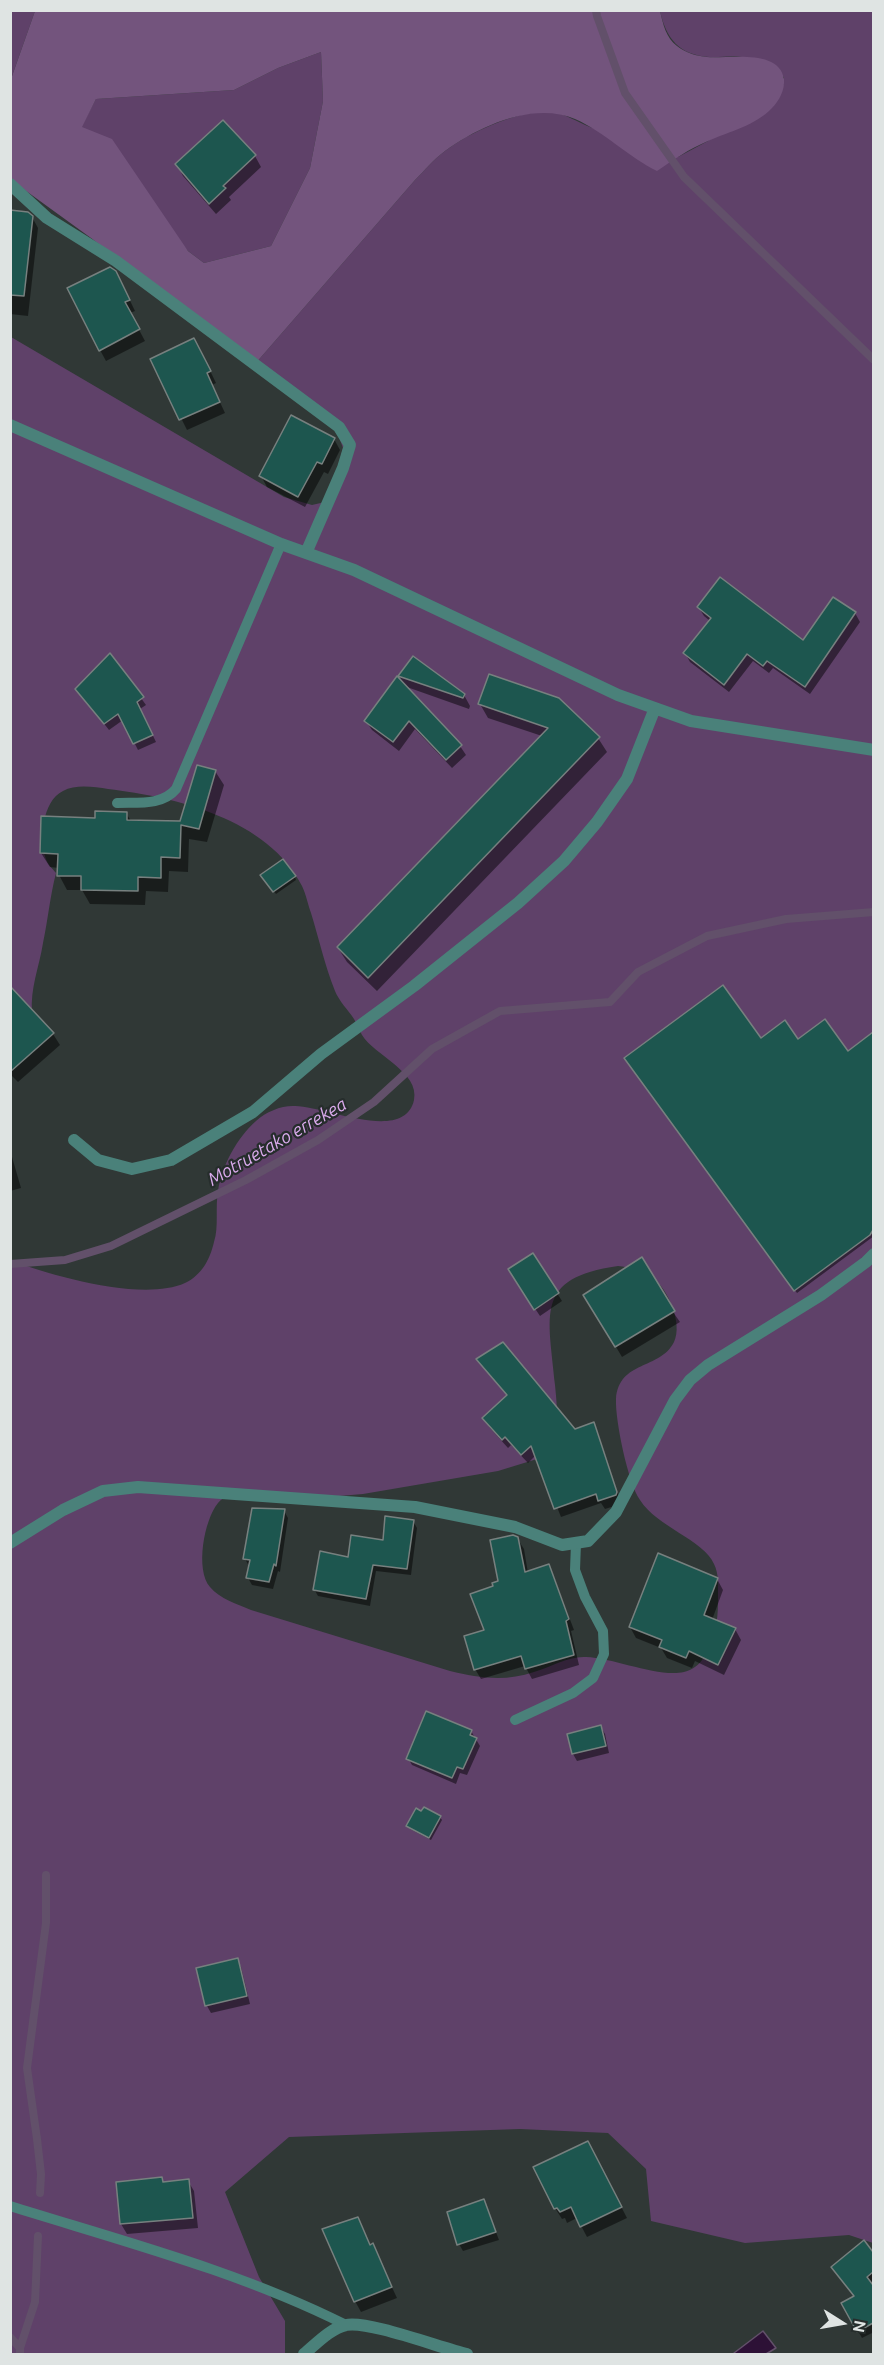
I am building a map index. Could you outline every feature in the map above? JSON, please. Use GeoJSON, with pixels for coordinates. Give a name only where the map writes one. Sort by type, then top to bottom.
{"type":"FeatureCollection","features":[{"type":"Feature","properties":{"kind":"street"},"geometry":{"type":"LineString","coordinates":[[10,184],[46,218],[116,261],[339,427],[350,445],[343,468],[306,553]]}},
{"type":"Feature","properties":{"kind":"street"},"geometry":{"type":"LineString","coordinates":[[10,425],[281,544],[354,570],[618,695],[691,721],[873,750]]}},
{"type":"Feature","properties":{"kind":"street"},"geometry":{"type":"LineString","coordinates":[[74,1140],[98,1160],[132,1169],[171,1160],[253,1112],[321,1054],[414,986],[518,903],[564,861],[597,822],[627,778],[655,708]]}},
{"type":"Feature","properties":{"kind":"street"},"geometry":{"type":"LineString","coordinates":[[10,1543],[63,1510],[103,1491],[138,1487],[415,1507],[515,1527],[562,1545],[588,1541],[616,1512],[675,1400],[690,1380],[708,1365],[822,1295],[866,1262],[873,1254]]}},
{"type":"Feature","properties":{"kind":"street"},"geometry":{"type":"LineString","coordinates":[[304,2355],[329,2334],[345,2325],[370,2326],[467,2355]]}},
{"type":"Feature","properties":{"kind":"lane"},"geometry":{"type":"LineString","coordinates":[[117,803],[162,800],[176,789],[281,544]]}},
{"type":"Feature","properties":{"kind":"lane"},"geometry":{"type":"LineString","coordinates":[[515,1720],[573,1693],[593,1678],[604,1654],[603,1632],[585,1597],[575,1570],[576,1543]]}},
{"type":"Feature","properties":{"kind":"lane"},"geometry":{"type":"LineString","coordinates":[[10,2206],[183,2259],[316,2310],[345,2325]]}},
{"type":"Feature","properties":{"kind":"shaded area"},"geometry":{"type":"Polygon","coordinates":[[[11,11],[35,11],[11,79],[11,11]]]}},
{"type":"Feature","properties":{"kind":"shaded area"},"geometry":{"type":"Polygon","coordinates":[[[35,11],[660,11],[668,35],[673,43],[684,51],[707,57],[763,59],[780,69],[784,83],[777,102],[758,119],[694,148],[657,171],[586,124],[559,114],[542,113],[507,119],[474,133],[433,161],[255,364],[91,238],[11,180],[11,79],[35,11]],[[321,52],[278,68],[234,90],[96,99],[82,127],[112,139],[188,251],[204,263],[271,246],[310,168],[323,101],[321,52]]]}},
{"type":"Feature","properties":{"kind":"shaded area"},"geometry":{"type":"Polygon","coordinates":[[[660,11],[873,11],[873,2243],[849,2235],[745,2243],[651,2221],[646,2169],[608,2133],[520,2129],[289,2137],[225,2192],[259,2277],[285,2321],[285,2354],[11,2354],[10,1260],[49,1273],[98,1285],[146,1290],[185,1283],[201,1271],[208,1260],[216,1230],[220,1181],[231,1153],[243,1135],[260,1118],[278,1108],[293,1106],[360,1119],[395,1120],[407,1113],[414,1100],[414,1090],[403,1072],[362,1035],[337,995],[302,886],[287,863],[267,844],[244,828],[218,815],[162,798],[134,793],[79,787],[63,791],[50,803],[44,822],[43,842],[47,861],[56,873],[34,986],[32,1013],[11,1019],[11,337],[284,497],[312,505],[329,501],[343,448],[335,426],[255,364],[415,180],[441,154],[468,136],[496,123],[525,114],[552,112],[678,157],[708,141],[784,84],[784,77],[747,58],[699,56],[682,49],[670,37],[660,11]],[[618,1266],[591,1272],[571,1280],[559,1290],[552,1304],[550,1339],[557,1418],[537,1459],[498,1471],[363,1494],[339,1496],[229,1494],[213,1511],[205,1533],[203,1569],[210,1587],[224,1598],[251,1610],[471,1676],[513,1677],[579,1657],[597,1658],[662,1672],[684,1672],[696,1667],[706,1653],[716,1626],[718,1587],[716,1568],[709,1555],[657,1518],[640,1500],[635,1492],[627,1466],[616,1409],[619,1387],[624,1378],[668,1351],[674,1342],[677,1326],[672,1307],[658,1282],[644,1272],[618,1266]]]}},
{"type":"Feature","properties":{"kind":"shaded area"},"geometry":{"type":"Polygon","coordinates":[[[321,52],[323,101],[310,168],[271,246],[204,263],[188,251],[81,127],[96,99],[234,90],[278,68],[321,52]]]}},
{"type":"Feature","properties":{"kind":"shaded area"},"geometry":{"type":"Polygon","coordinates":[[[763,2331],[776,2348],[766,2354],[734,2353],[763,2331]]]}},
{"type":"Feature","properties":{"kind":"building"},"geometry":{"type":"Polygon","coordinates":[[[223,120],[256,155],[223,186],[226,188],[209,204],[175,164],[223,120]]]}},
{"type":"Feature","properties":{"kind":"building"},"geometry":{"type":"Polygon","coordinates":[[[10,210],[28,212],[33,216],[24,296],[10,295],[10,210]]]}},
{"type":"Feature","properties":{"kind":"building"},"geometry":{"type":"Polygon","coordinates":[[[110,267],[116,271],[130,300],[125,302],[140,329],[99,351],[67,288],[110,267]]]}},
{"type":"Feature","properties":{"kind":"building"},"geometry":{"type":"Polygon","coordinates":[[[194,338],[211,371],[207,373],[220,402],[179,420],[150,359],[194,338]]]}},
{"type":"Feature","properties":{"kind":"building"},"geometry":{"type":"Polygon","coordinates":[[[291,415],[335,438],[322,464],[317,462],[298,497],[259,476],[291,415]]]}},
{"type":"Feature","properties":{"kind":"building"},"geometry":{"type":"Polygon","coordinates":[[[720,577],[803,640],[833,597],[856,612],[805,687],[767,661],[763,666],[747,654],[724,685],[683,653],[711,618],[697,607],[720,577]]]}},
{"type":"Feature","properties":{"kind":"building"},"geometry":{"type":"Polygon","coordinates":[[[110,653],[144,697],[137,702],[153,735],[133,744],[118,714],[104,724],[75,689],[110,653]]]}},
{"type":"Feature","properties":{"kind":"building"},"geometry":{"type":"Polygon","coordinates":[[[413,656],[465,694],[463,698],[398,676],[413,656]]]}},
{"type":"Feature","properties":{"kind":"building"},"geometry":{"type":"Polygon","coordinates":[[[489,674],[559,698],[600,737],[368,978],[337,947],[548,728],[478,704],[489,674]]]}},
{"type":"Feature","properties":{"kind":"building"},"geometry":{"type":"Polygon","coordinates":[[[397,676],[462,745],[446,760],[409,721],[393,742],[364,721],[397,676]]]}},
{"type":"Feature","properties":{"kind":"building"},"geometry":{"type":"Polygon","coordinates":[[[197,765],[216,770],[199,829],[181,825],[180,858],[161,857],[161,878],[138,877],[138,891],[81,890],[81,876],[57,876],[58,854],[40,853],[41,816],[95,818],[95,811],[127,812],[127,820],[180,821],[197,765]]]}},
{"type":"Feature","properties":{"kind":"building"},"geometry":{"type":"Polygon","coordinates":[[[283,859],[296,876],[273,892],[260,875],[283,859]]]}},
{"type":"Feature","properties":{"kind":"building"},"geometry":{"type":"Polygon","coordinates":[[[723,985],[761,1038],[785,1020],[798,1039],[825,1019],[848,1051],[873,1032],[873,1230],[870,1235],[794,1291],[624,1058],[723,985]]]}},
{"type":"Feature","properties":{"kind":"building"},"geometry":{"type":"Polygon","coordinates":[[[10,986],[54,1033],[10,1072],[10,986]]]}},
{"type":"Feature","properties":{"kind":"building"},"geometry":{"type":"Polygon","coordinates":[[[533,1253],[559,1293],[534,1310],[508,1269],[533,1253]]]}},
{"type":"Feature","properties":{"kind":"building"},"geometry":{"type":"Polygon","coordinates":[[[642,1257],[675,1311],[615,1347],[583,1295],[642,1257]]]}},
{"type":"Feature","properties":{"kind":"building"},"geometry":{"type":"Polygon","coordinates":[[[503,1342],[575,1429],[594,1422],[617,1492],[616,1495],[598,1501],[596,1494],[554,1509],[531,1446],[521,1455],[505,1437],[502,1440],[482,1418],[507,1395],[476,1359],[503,1342]]]}},
{"type":"Feature","properties":{"kind":"building"},"geometry":{"type":"Polygon","coordinates":[[[252,1508],[285,1509],[276,1566],[274,1564],[269,1582],[246,1578],[250,1560],[243,1559],[252,1508]]]}},
{"type":"Feature","properties":{"kind":"building"},"geometry":{"type":"Polygon","coordinates":[[[385,1516],[414,1520],[407,1569],[373,1565],[366,1599],[313,1590],[320,1551],[348,1557],[351,1535],[383,1540],[385,1516]]]}},
{"type":"Feature","properties":{"kind":"building"},"geometry":{"type":"Polygon","coordinates":[[[513,1535],[518,1537],[525,1572],[549,1564],[569,1619],[566,1621],[574,1655],[525,1669],[521,1656],[474,1670],[464,1636],[484,1630],[470,1594],[493,1586],[492,1583],[498,1581],[490,1540],[513,1535]]]}},
{"type":"Feature","properties":{"kind":"building"},"geometry":{"type":"Polygon","coordinates":[[[658,1553],[718,1578],[704,1615],[736,1628],[718,1665],[689,1651],[686,1658],[659,1647],[662,1640],[629,1627],[658,1553]]]}},
{"type":"Feature","properties":{"kind":"building"},"geometry":{"type":"Polygon","coordinates":[[[426,1711],[472,1730],[470,1735],[477,1738],[463,1769],[457,1767],[452,1778],[406,1759],[426,1711]]]}},
{"type":"Feature","properties":{"kind":"building"},"geometry":{"type":"Polygon","coordinates":[[[601,1725],[606,1746],[572,1754],[567,1734],[601,1725]]]}},
{"type":"Feature","properties":{"kind":"building"},"geometry":{"type":"Polygon","coordinates":[[[424,1807],[441,1816],[429,1838],[406,1826],[416,1808],[421,1811],[424,1807]]]}},
{"type":"Feature","properties":{"kind":"building"},"geometry":{"type":"Polygon","coordinates":[[[238,1958],[247,1996],[205,2006],[196,1968],[238,1958]]]}},
{"type":"Feature","properties":{"kind":"building"},"geometry":{"type":"Polygon","coordinates":[[[588,2141],[622,2207],[580,2227],[571,2207],[560,2212],[557,2208],[554,2209],[533,2167],[588,2141]]]}},
{"type":"Feature","properties":{"kind":"building"},"geometry":{"type":"Polygon","coordinates":[[[162,2177],[163,2182],[189,2179],[193,2218],[120,2224],[116,2182],[162,2177]]]}},
{"type":"Feature","properties":{"kind":"building"},"geometry":{"type":"Polygon","coordinates":[[[484,2199],[496,2232],[457,2245],[447,2212],[484,2199]]]}},
{"type":"Feature","properties":{"kind":"building"},"geometry":{"type":"Polygon","coordinates":[[[358,2217],[370,2245],[373,2243],[392,2287],[354,2302],[322,2229],[358,2217]]]}},
{"type":"Feature","properties":{"kind":"building"},"geometry":{"type":"Polygon","coordinates":[[[864,2240],[873,2252],[873,2272],[867,2277],[873,2285],[873,2323],[857,2332],[841,2303],[854,2296],[831,2267],[864,2240]]]}},
{"type":"Feature","properties":{"kind":"waterway"},"geometry":{"type":"LineString","coordinates":[[596,10],[625,93],[684,177],[874,360]]}},
{"type":"Feature","properties":{"kind":"waterway","name":"Motruetako errekea"},"geometry":{"type":"LineString","coordinates":[[10,1264],[65,1260],[111,1246],[246,1180],[318,1140],[374,1102],[432,1049],[500,1011],[610,1002],[638,972],[707,936],[786,919],[874,912]]}},
{"type":"Feature","properties":{"kind":"waterway"},"geometry":{"type":"LineString","coordinates":[[40,2193],[41,2174],[27,2068],[46,1923],[46,1875]]}},
{"type":"Feature","properties":{"kind":"waterway"},"geometry":{"type":"LineString","coordinates":[[20,2348],[35,2302],[38,2236]]}},
{"type":"Feature","properties":{"kind":"waterway"},"geometry":{"type":"LineString","coordinates":[[10,2337],[20,2348],[20,2354]]}}]}
